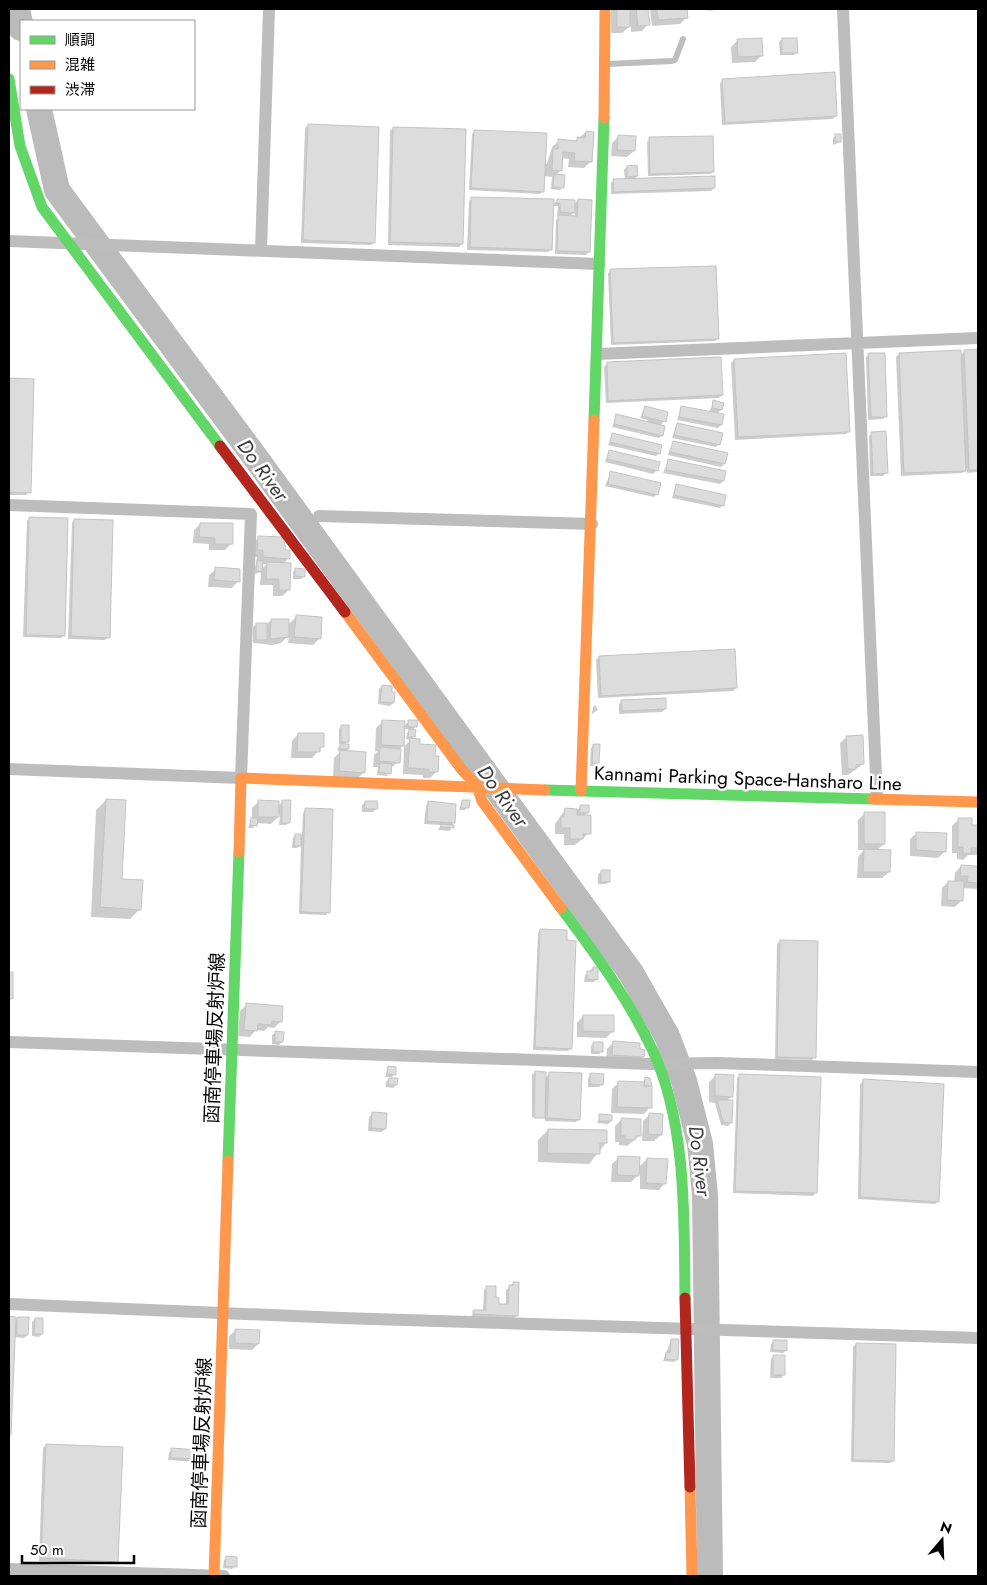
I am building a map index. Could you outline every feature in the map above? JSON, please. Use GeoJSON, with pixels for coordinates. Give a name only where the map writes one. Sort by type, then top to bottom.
{"type":"FeatureCollection","features":[{"type":"Feature","properties":{"kind":"street"},"geometry":{"type":"LineString","coordinates":[[261,250],[269,9]]}},
{"type":"Feature","properties":{"kind":"street"},"geometry":{"type":"LineString","coordinates":[[582,791],[597,354],[605,9]]}},
{"type":"Feature","properties":{"kind":"street"},"geometry":{"type":"LineString","coordinates":[[843,9],[859,344],[877,799]]}},
{"type":"Feature","properties":{"kind":"street"},"geometry":{"type":"LineString","coordinates":[[9,79],[20,146],[42,207],[462,770],[477,786],[482,801],[609,972],[662,1064],[680,1162],[688,1329],[692,1576]]}},
{"type":"Feature","properties":{"kind":"street"},"geometry":{"type":"LineString","coordinates":[[9,241],[599,264]]}},
{"type":"Feature","properties":{"kind":"street"},"geometry":{"type":"LineString","coordinates":[[597,354],[978,338]]}},
{"type":"Feature","properties":{"kind":"street"},"geometry":{"type":"LineString","coordinates":[[9,505],[252,514],[267,507]]}},
{"type":"Feature","properties":{"kind":"street"},"geometry":{"type":"LineString","coordinates":[[241,778],[252,514]]}},
{"type":"Feature","properties":{"kind":"street"},"geometry":{"type":"LineString","coordinates":[[319,516],[592,524]]}},
{"type":"Feature","properties":{"kind":"street"},"geometry":{"type":"LineString","coordinates":[[9,769],[477,786]]}},
{"type":"Feature","properties":{"kind":"street","name":"函南停車場反射炉線"},"geometry":{"type":"LineString","coordinates":[[214,1576],[241,778]]}},
{"type":"Feature","properties":{"kind":"street","name":"Kannami Parking Space-Hansharo Line"},"geometry":{"type":"LineString","coordinates":[[477,786],[582,791],[978,802]]}},
{"type":"Feature","properties":{"kind":"street"},"geometry":{"type":"LineString","coordinates":[[9,1042],[662,1064],[693,1063],[978,1072]]}},
{"type":"Feature","properties":{"kind":"street"},"geometry":{"type":"LineString","coordinates":[[9,1304],[978,1338]]}},
{"type":"Feature","properties":{"kind":"street"},"geometry":{"type":"LineString","coordinates":[[9,1569],[224,1576]]}},
{"type":"Feature","properties":{"kind":"lane"},"geometry":{"type":"LineString","coordinates":[[605,64],[672,61],[675,60],[684,38]]}},
{"type":"Feature","properties":{"kind":"building"},"geometry":{"type":"Polygon","coordinates":[[[617,9],[630,9],[630,27],[617,27],[617,9]]]}},
{"type":"Feature","properties":{"kind":"building"},"geometry":{"type":"Polygon","coordinates":[[[636,9],[648,9],[650,25],[638,26],[636,9]]]}},
{"type":"Feature","properties":{"kind":"building"},"geometry":{"type":"Polygon","coordinates":[[[657,9],[687,9],[688,18],[658,20],[657,9]]]}},
{"type":"Feature","properties":{"kind":"building"},"geometry":{"type":"Polygon","coordinates":[[[762,38],[763,56],[738,57],[737,39],[762,38]]]}},
{"type":"Feature","properties":{"kind":"building"},"geometry":{"type":"Polygon","coordinates":[[[782,38],[797,38],[798,53],[782,53],[782,38]]]}},
{"type":"Feature","properties":{"kind":"building"},"geometry":{"type":"Polygon","coordinates":[[[835,72],[837,116],[725,123],[722,79],[835,72]]]}},
{"type":"Feature","properties":{"kind":"building"},"geometry":{"type":"Polygon","coordinates":[[[308,124],[379,127],[375,243],[303,240],[308,124]]]}},
{"type":"Feature","properties":{"kind":"building"},"geometry":{"type":"Polygon","coordinates":[[[393,127],[466,129],[463,244],[390,242],[393,127]]]}},
{"type":"Feature","properties":{"kind":"building"},"geometry":{"type":"Polygon","coordinates":[[[474,130],[547,133],[544,192],[471,188],[474,130]]]}},
{"type":"Feature","properties":{"kind":"building"},"geometry":{"type":"Polygon","coordinates":[[[586,131],[594,132],[592,162],[574,161],[575,153],[563,152],[562,171],[552,170],[553,149],[558,149],[558,139],[577,141],[577,137],[585,138],[586,131]]]}},
{"type":"Feature","properties":{"kind":"building"},"geometry":{"type":"Polygon","coordinates":[[[835,134],[841,134],[841,142],[836,142],[835,134]]]}},
{"type":"Feature","properties":{"kind":"building"},"geometry":{"type":"Polygon","coordinates":[[[618,135],[636,136],[635,151],[617,150],[618,135]]]}},
{"type":"Feature","properties":{"kind":"building"},"geometry":{"type":"Polygon","coordinates":[[[713,136],[714,172],[650,174],[649,137],[713,136]]]}},
{"type":"Feature","properties":{"kind":"building"},"geometry":{"type":"Polygon","coordinates":[[[637,165],[638,176],[627,177],[627,166],[637,165]]]}},
{"type":"Feature","properties":{"kind":"building"},"geometry":{"type":"Polygon","coordinates":[[[554,174],[565,175],[564,188],[553,187],[554,174]]]}},
{"type":"Feature","properties":{"kind":"building"},"geometry":{"type":"Polygon","coordinates":[[[715,176],[715,188],[614,192],[613,179],[715,176]]]}},
{"type":"Feature","properties":{"kind":"building"},"geometry":{"type":"Polygon","coordinates":[[[471,197],[554,199],[552,250],[470,247],[471,197]]]}},
{"type":"Feature","properties":{"kind":"building"},"geometry":{"type":"Polygon","coordinates":[[[557,199],[575,200],[575,213],[560,212],[560,203],[557,204],[557,199]]]}},
{"type":"Feature","properties":{"kind":"building"},"geometry":{"type":"Polygon","coordinates":[[[578,199],[592,200],[590,252],[557,251],[558,215],[577,216],[578,199]]]}},
{"type":"Feature","properties":{"kind":"building"},"geometry":{"type":"Polygon","coordinates":[[[716,266],[719,339],[613,343],[610,269],[716,266]]]}},
{"type":"Feature","properties":{"kind":"building"},"geometry":{"type":"Polygon","coordinates":[[[977,349],[978,470],[969,470],[964,350],[977,349]]]}},
{"type":"Feature","properties":{"kind":"building"},"geometry":{"type":"Polygon","coordinates":[[[961,350],[966,471],[904,473],[899,353],[961,350]]]}},
{"type":"Feature","properties":{"kind":"building"},"geometry":{"type":"Polygon","coordinates":[[[846,353],[850,432],[738,437],[734,359],[846,353]]]}},
{"type":"Feature","properties":{"kind":"building"},"geometry":{"type":"Polygon","coordinates":[[[868,353],[885,353],[887,417],[871,417],[868,353]]]}},
{"type":"Feature","properties":{"kind":"building"},"geometry":{"type":"Polygon","coordinates":[[[721,357],[723,395],[608,401],[607,362],[721,357]]]}},
{"type":"Feature","properties":{"kind":"building"},"geometry":{"type":"Polygon","coordinates":[[[9,378],[34,379],[31,493],[9,492],[9,378]]]}},
{"type":"Feature","properties":{"kind":"building"},"geometry":{"type":"Polygon","coordinates":[[[713,400],[724,403],[722,410],[712,408],[713,400]]]}},
{"type":"Feature","properties":{"kind":"building"},"geometry":{"type":"Polygon","coordinates":[[[645,406],[668,412],[666,422],[642,416],[645,406]]]}},
{"type":"Feature","properties":{"kind":"building"},"geometry":{"type":"Polygon","coordinates":[[[681,406],[724,414],[722,425],[679,417],[681,406]]]}},
{"type":"Feature","properties":{"kind":"building"},"geometry":{"type":"Polygon","coordinates":[[[616,414],[665,426],[663,436],[614,424],[616,414]]]}},
{"type":"Feature","properties":{"kind":"building"},"geometry":{"type":"Polygon","coordinates":[[[677,423],[723,433],[720,445],[674,435],[677,423]]]}},
{"type":"Feature","properties":{"kind":"building"},"geometry":{"type":"Polygon","coordinates":[[[886,431],[888,473],[873,474],[871,432],[886,431]]]}},
{"type":"Feature","properties":{"kind":"building"},"geometry":{"type":"Polygon","coordinates":[[[612,433],[662,445],[660,454],[610,442],[612,433]]]}},
{"type":"Feature","properties":{"kind":"building"},"geometry":{"type":"Polygon","coordinates":[[[673,441],[728,453],[725,464],[670,452],[673,441]]]}},
{"type":"Feature","properties":{"kind":"building"},"geometry":{"type":"Polygon","coordinates":[[[609,450],[660,462],[658,471],[607,459],[609,450]]]}},
{"type":"Feature","properties":{"kind":"building"},"geometry":{"type":"Polygon","coordinates":[[[668,459],[726,471],[724,481],[666,470],[668,459]]]}},
{"type":"Feature","properties":{"kind":"building"},"geometry":{"type":"Polygon","coordinates":[[[610,471],[661,483],[658,495],[608,484],[610,471]]]}},
{"type":"Feature","properties":{"kind":"building"},"geometry":{"type":"Polygon","coordinates":[[[676,484],[726,495],[724,506],[674,495],[676,484]]]}},
{"type":"Feature","properties":{"kind":"building"},"geometry":{"type":"Polygon","coordinates":[[[29,517],[68,518],[65,636],[26,635],[29,517]]]}},
{"type":"Feature","properties":{"kind":"building"},"geometry":{"type":"Polygon","coordinates":[[[74,519],[113,520],[110,638],[71,636],[74,519]]]}},
{"type":"Feature","properties":{"kind":"building"},"geometry":{"type":"Polygon","coordinates":[[[200,523],[233,523],[233,544],[215,544],[215,538],[199,537],[200,523]]]}},
{"type":"Feature","properties":{"kind":"building"},"geometry":{"type":"Polygon","coordinates":[[[258,536],[283,537],[286,550],[290,550],[290,559],[263,557],[263,550],[257,550],[258,536]]]}},
{"type":"Feature","properties":{"kind":"building"},"geometry":{"type":"Polygon","coordinates":[[[257,560],[263,561],[262,572],[256,571],[257,560]]]}},
{"type":"Feature","properties":{"kind":"building"},"geometry":{"type":"Polygon","coordinates":[[[267,562],[291,563],[290,590],[279,590],[279,579],[266,579],[267,562]]]}},
{"type":"Feature","properties":{"kind":"building"},"geometry":{"type":"Polygon","coordinates":[[[215,567],[240,569],[240,582],[214,580],[215,567]]]}},
{"type":"Feature","properties":{"kind":"building"},"geometry":{"type":"Polygon","coordinates":[[[295,568],[305,569],[305,577],[295,576],[295,568]]]}},
{"type":"Feature","properties":{"kind":"building"},"geometry":{"type":"Polygon","coordinates":[[[296,615],[322,617],[321,639],[294,637],[296,615]]]}},
{"type":"Feature","properties":{"kind":"building"},"geometry":{"type":"Polygon","coordinates":[[[271,619],[289,619],[289,637],[270,639],[271,619]]]}},
{"type":"Feature","properties":{"kind":"building"},"geometry":{"type":"Polygon","coordinates":[[[256,623],[267,623],[267,640],[256,640],[256,623]]]}},
{"type":"Feature","properties":{"kind":"building"},"geometry":{"type":"Polygon","coordinates":[[[735,649],[737,688],[601,696],[599,656],[735,649]]]}},
{"type":"Feature","properties":{"kind":"building"},"geometry":{"type":"Polygon","coordinates":[[[382,685],[392,686],[392,692],[395,692],[394,703],[380,702],[382,685]]]}},
{"type":"Feature","properties":{"kind":"building"},"geometry":{"type":"Polygon","coordinates":[[[666,698],[666,709],[622,711],[621,700],[666,698]]]}},
{"type":"Feature","properties":{"kind":"building"},"geometry":{"type":"Polygon","coordinates":[[[382,720],[405,721],[404,746],[381,745],[382,720]]]}},
{"type":"Feature","properties":{"kind":"building"},"geometry":{"type":"Polygon","coordinates":[[[408,720],[418,720],[417,727],[408,727],[408,720]]]}},
{"type":"Feature","properties":{"kind":"building"},"geometry":{"type":"Polygon","coordinates":[[[341,725],[349,725],[349,742],[341,742],[341,725]]]}},
{"type":"Feature","properties":{"kind":"building"},"geometry":{"type":"Polygon","coordinates":[[[409,729],[416,730],[415,737],[408,737],[409,729]]]}},
{"type":"Feature","properties":{"kind":"building"},"geometry":{"type":"Polygon","coordinates":[[[298,733],[324,733],[324,747],[320,747],[320,752],[297,752],[298,733]]]}},
{"type":"Feature","properties":{"kind":"building"},"geometry":{"type":"Polygon","coordinates":[[[863,735],[864,764],[856,765],[856,769],[848,769],[846,736],[863,735]]]}},
{"type":"Feature","properties":{"kind":"building"},"geometry":{"type":"Polygon","coordinates":[[[410,738],[420,739],[420,744],[436,745],[435,756],[439,756],[438,772],[429,772],[429,769],[408,768],[410,738]]]}},
{"type":"Feature","properties":{"kind":"building"},"geometry":{"type":"Polygon","coordinates":[[[340,744],[349,744],[349,749],[340,749],[340,744]]]}},
{"type":"Feature","properties":{"kind":"building"},"geometry":{"type":"Polygon","coordinates":[[[593,744],[600,744],[599,763],[592,763],[593,744]]]}},
{"type":"Feature","properties":{"kind":"building"},"geometry":{"type":"Polygon","coordinates":[[[380,747],[401,749],[400,763],[379,761],[380,747]]]}},
{"type":"Feature","properties":{"kind":"building"},"geometry":{"type":"Polygon","coordinates":[[[340,750],[366,752],[365,773],[339,771],[340,750]]]}},
{"type":"Feature","properties":{"kind":"building"},"geometry":{"type":"Polygon","coordinates":[[[380,763],[392,764],[391,774],[379,772],[380,763]]]}},
{"type":"Feature","properties":{"kind":"building"},"geometry":{"type":"Polygon","coordinates":[[[106,799],[126,800],[122,879],[143,880],[141,910],[100,907],[106,799]]]}},
{"type":"Feature","properties":{"kind":"building"},"geometry":{"type":"Polygon","coordinates":[[[258,800],[279,801],[279,817],[258,817],[258,800]]]}},
{"type":"Feature","properties":{"kind":"building"},"geometry":{"type":"Polygon","coordinates":[[[282,800],[291,800],[290,823],[282,823],[282,800]]]}},
{"type":"Feature","properties":{"kind":"building"},"geometry":{"type":"Polygon","coordinates":[[[462,800],[470,800],[469,808],[461,808],[462,800]]]}},
{"type":"Feature","properties":{"kind":"building"},"geometry":{"type":"Polygon","coordinates":[[[365,801],[377,801],[378,809],[365,809],[365,801]]]}},
{"type":"Feature","properties":{"kind":"building"},"geometry":{"type":"Polygon","coordinates":[[[428,801],[456,804],[455,823],[427,821],[428,801]]]}},
{"type":"Feature","properties":{"kind":"building"},"geometry":{"type":"Polygon","coordinates":[[[580,805],[589,805],[589,813],[580,813],[580,805]]]}},
{"type":"Feature","properties":{"kind":"building"},"geometry":{"type":"Polygon","coordinates":[[[305,808],[333,809],[330,913],[301,912],[305,808]]]}},
{"type":"Feature","properties":{"kind":"building"},"geometry":{"type":"Polygon","coordinates":[[[565,808],[577,809],[577,815],[591,815],[591,834],[583,834],[583,839],[570,839],[570,828],[561,828],[561,816],[564,816],[565,808]]]}},
{"type":"Feature","properties":{"kind":"building"},"geometry":{"type":"Polygon","coordinates":[[[864,812],[885,812],[885,844],[864,844],[864,812]]]}},
{"type":"Feature","properties":{"kind":"building"},"geometry":{"type":"Polygon","coordinates":[[[251,818],[258,818],[257,826],[250,825],[251,818]]]}},
{"type":"Feature","properties":{"kind":"building"},"geometry":{"type":"Polygon","coordinates":[[[958,818],[972,818],[972,825],[978,825],[978,848],[971,848],[971,854],[963,853],[963,847],[958,847],[958,818]]]}},
{"type":"Feature","properties":{"kind":"building"},"geometry":{"type":"Polygon","coordinates":[[[441,824],[454,825],[454,828],[441,827],[441,824]]]}},
{"type":"Feature","properties":{"kind":"building"},"geometry":{"type":"Polygon","coordinates":[[[916,832],[947,833],[946,852],[916,850],[916,832]]]}},
{"type":"Feature","properties":{"kind":"building"},"geometry":{"type":"Polygon","coordinates":[[[295,834],[301,834],[301,846],[294,846],[295,834]]]}},
{"type":"Feature","properties":{"kind":"building"},"geometry":{"type":"Polygon","coordinates":[[[864,849],[891,850],[890,872],[863,872],[864,849]]]}},
{"type":"Feature","properties":{"kind":"building"},"geometry":{"type":"Polygon","coordinates":[[[961,865],[978,866],[978,883],[967,882],[968,876],[960,876],[961,865]]]}},
{"type":"Feature","properties":{"kind":"building"},"geometry":{"type":"Polygon","coordinates":[[[601,870],[610,870],[610,882],[601,882],[601,870]]]}},
{"type":"Feature","properties":{"kind":"building"},"geometry":{"type":"Polygon","coordinates":[[[948,881],[964,881],[963,901],[947,900],[948,881]]]}},
{"type":"Feature","properties":{"kind":"building"},"geometry":{"type":"Polygon","coordinates":[[[540,929],[567,930],[567,940],[576,941],[572,1049],[535,1047],[540,929]]]}},
{"type":"Feature","properties":{"kind":"building"},"geometry":{"type":"Polygon","coordinates":[[[780,940],[818,941],[816,1058],[777,1057],[780,940]]]}},
{"type":"Feature","properties":{"kind":"building"},"geometry":{"type":"Polygon","coordinates":[[[593,967],[598,967],[598,980],[587,979],[587,971],[593,971],[593,967]]]}},
{"type":"Feature","properties":{"kind":"building"},"geometry":{"type":"Polygon","coordinates":[[[9,972],[13,972],[13,999],[9,999],[9,972]]]}},
{"type":"Feature","properties":{"kind":"building"},"geometry":{"type":"Polygon","coordinates":[[[246,1003],[283,1006],[282,1022],[272,1021],[272,1025],[258,1024],[257,1031],[244,1030],[246,1003]]]}},
{"type":"Feature","properties":{"kind":"building"},"geometry":{"type":"Polygon","coordinates":[[[583,1015],[614,1015],[614,1032],[583,1031],[583,1015]]]}},
{"type":"Feature","properties":{"kind":"building"},"geometry":{"type":"Polygon","coordinates":[[[275,1031],[284,1032],[283,1042],[275,1042],[275,1031]]]}},
{"type":"Feature","properties":{"kind":"building"},"geometry":{"type":"Polygon","coordinates":[[[613,1041],[640,1043],[640,1049],[645,1050],[644,1057],[612,1055],[613,1041]]]}},
{"type":"Feature","properties":{"kind":"building"},"geometry":{"type":"Polygon","coordinates":[[[593,1042],[603,1042],[603,1052],[593,1052],[593,1042]]]}},
{"type":"Feature","properties":{"kind":"building"},"geometry":{"type":"Polygon","coordinates":[[[388,1066],[396,1067],[396,1075],[387,1074],[388,1066]]]}},
{"type":"Feature","properties":{"kind":"building"},"geometry":{"type":"Polygon","coordinates":[[[535,1071],[546,1072],[545,1118],[534,1118],[535,1071]]]}},
{"type":"Feature","properties":{"kind":"building"},"geometry":{"type":"Polygon","coordinates":[[[549,1072],[582,1073],[580,1120],[547,1118],[549,1072]]]}},
{"type":"Feature","properties":{"kind":"building"},"geometry":{"type":"Polygon","coordinates":[[[590,1073],[604,1074],[603,1085],[590,1084],[590,1073]]]}},
{"type":"Feature","properties":{"kind":"building"},"geometry":{"type":"Polygon","coordinates":[[[715,1074],[734,1075],[733,1097],[715,1096],[715,1074]]]}},
{"type":"Feature","properties":{"kind":"building"},"geometry":{"type":"Polygon","coordinates":[[[739,1074],[821,1077],[817,1193],[735,1191],[739,1074]]]}},
{"type":"Feature","properties":{"kind":"building"},"geometry":{"type":"Polygon","coordinates":[[[645,1077],[650,1078],[652,1086],[644,1086],[645,1077]]]}},
{"type":"Feature","properties":{"kind":"building"},"geometry":{"type":"Polygon","coordinates":[[[389,1078],[398,1078],[397,1085],[388,1085],[389,1078]]]}},
{"type":"Feature","properties":{"kind":"building"},"geometry":{"type":"Polygon","coordinates":[[[863,1079],[944,1084],[939,1202],[860,1197],[863,1079]]]}},
{"type":"Feature","properties":{"kind":"building"},"geometry":{"type":"Polygon","coordinates":[[[618,1081],[645,1082],[644,1086],[652,1086],[652,1108],[617,1107],[618,1081]]]}},
{"type":"Feature","properties":{"kind":"building"},"geometry":{"type":"Polygon","coordinates":[[[717,1100],[733,1100],[732,1123],[723,1122],[717,1100]]]}},
{"type":"Feature","properties":{"kind":"building"},"geometry":{"type":"Polygon","coordinates":[[[372,1112],[387,1113],[386,1129],[371,1128],[372,1112]]]}},
{"type":"Feature","properties":{"kind":"building"},"geometry":{"type":"Polygon","coordinates":[[[649,1113],[663,1114],[662,1135],[648,1134],[649,1113]]]}},
{"type":"Feature","properties":{"kind":"building"},"geometry":{"type":"Polygon","coordinates":[[[599,1114],[612,1115],[612,1121],[599,1121],[599,1114]]]}},
{"type":"Feature","properties":{"kind":"building"},"geometry":{"type":"Polygon","coordinates":[[[621,1118],[641,1119],[641,1136],[636,1136],[635,1140],[625,1139],[625,1136],[621,1136],[621,1118]]]}},
{"type":"Feature","properties":{"kind":"building"},"geometry":{"type":"Polygon","coordinates":[[[548,1129],[607,1130],[607,1143],[600,1143],[600,1154],[547,1153],[548,1129]]]}},
{"type":"Feature","properties":{"kind":"building"},"geometry":{"type":"Polygon","coordinates":[[[618,1156],[640,1157],[639,1176],[617,1175],[618,1156]]]}},
{"type":"Feature","properties":{"kind":"building"},"geometry":{"type":"Polygon","coordinates":[[[647,1158],[668,1159],[666,1184],[646,1183],[647,1158]]]}},
{"type":"Feature","properties":{"kind":"building"},"geometry":{"type":"Polygon","coordinates":[[[513,1282],[519,1282],[518,1316],[473,1314],[473,1310],[486,1310],[486,1286],[496,1286],[496,1297],[499,1298],[499,1304],[508,1304],[509,1285],[513,1285],[513,1282]]]}},
{"type":"Feature","properties":{"kind":"building"},"geometry":{"type":"Polygon","coordinates":[[[9,1316],[16,1317],[11,1435],[9,1435],[9,1316]]]}},
{"type":"Feature","properties":{"kind":"building"},"geometry":{"type":"Polygon","coordinates":[[[17,1317],[29,1317],[28,1335],[17,1335],[17,1317]]]}},
{"type":"Feature","properties":{"kind":"building"},"geometry":{"type":"Polygon","coordinates":[[[35,1318],[43,1318],[43,1334],[34,1334],[35,1318]]]}},
{"type":"Feature","properties":{"kind":"building"},"geometry":{"type":"Polygon","coordinates":[[[235,1329],[260,1330],[259,1344],[235,1343],[235,1329]]]}},
{"type":"Feature","properties":{"kind":"building"},"geometry":{"type":"Polygon","coordinates":[[[671,1339],[679,1339],[678,1360],[665,1359],[666,1352],[670,1353],[671,1339]]]}},
{"type":"Feature","properties":{"kind":"building"},"geometry":{"type":"Polygon","coordinates":[[[773,1340],[787,1340],[787,1351],[773,1350],[773,1340]]]}},
{"type":"Feature","properties":{"kind":"building"},"geometry":{"type":"Polygon","coordinates":[[[856,1343],[896,1344],[894,1461],[853,1460],[856,1343]]]}},
{"type":"Feature","properties":{"kind":"building"},"geometry":{"type":"Polygon","coordinates":[[[773,1355],[785,1355],[785,1375],[773,1375],[773,1355]]]}},
{"type":"Feature","properties":{"kind":"building"},"geometry":{"type":"Polygon","coordinates":[[[46,1444],[123,1447],[118,1562],[41,1558],[46,1444]]]}},
{"type":"Feature","properties":{"kind":"building"},"geometry":{"type":"Polygon","coordinates":[[[171,1448],[201,1450],[201,1459],[171,1458],[171,1448]]]}},
{"type":"Feature","properties":{"kind":"building"},"geometry":{"type":"Polygon","coordinates":[[[226,1556],[237,1557],[237,1567],[225,1566],[226,1556]]]}},
{"type":"Feature","properties":{"kind":"waterway","name":"Do River"},"geometry":{"type":"LineString","coordinates":[[17,9],[20,23]]}},
{"type":"Feature","properties":{"kind":"waterway","name":"Do River"},"geometry":{"type":"LineString","coordinates":[[39,110],[57,190],[255,457],[631,973],[667,1036],[684,1081],[700,1144],[705,1195],[710,1576]]}},
{"type":"Feature","properties":{"kind":"traffic: fast"},"geometry":{"type":"LineString","coordinates":[[9,79],[20,146],[42,207],[220,446]]}},
{"type":"Feature","properties":{"kind":"traffic: fast"},"geometry":{"type":"LineString","coordinates":[[594,420],[604,118]]}},
{"type":"Feature","properties":{"kind":"traffic: fast"},"geometry":{"type":"LineString","coordinates":[[545,790],[873,799]]}},
{"type":"Feature","properties":{"kind":"traffic: fast"},"geometry":{"type":"LineString","coordinates":[[228,1161],[239,852]]}},
{"type":"Feature","properties":{"kind":"traffic: fast"},"geometry":{"type":"LineString","coordinates":[[561,908],[599,960],[633,1013],[653,1051],[664,1080],[678,1141],[683,1205],[685,1298]]}},
{"type":"Feature","properties":{"kind":"traffic: slow"},"geometry":{"type":"LineString","coordinates":[[604,118],[605,9]]}},
{"type":"Feature","properties":{"kind":"traffic: slow"},"geometry":{"type":"LineString","coordinates":[[581,791],[594,420]]}},
{"type":"Feature","properties":{"kind":"traffic: slow"},"geometry":{"type":"LineString","coordinates":[[345,612],[462,770],[477,786],[482,801],[561,908]]}},
{"type":"Feature","properties":{"kind":"traffic: slow"},"geometry":{"type":"LineString","coordinates":[[239,852],[241,778],[545,790]]}},
{"type":"Feature","properties":{"kind":"traffic: slow"},"geometry":{"type":"LineString","coordinates":[[873,799],[978,802]]}},
{"type":"Feature","properties":{"kind":"traffic: slow"},"geometry":{"type":"LineString","coordinates":[[214,1576],[228,1161]]}},
{"type":"Feature","properties":{"kind":"traffic: slow"},"geometry":{"type":"LineString","coordinates":[[690,1487],[692,1576]]}},
{"type":"Feature","properties":{"kind":"traffic: jam"},"geometry":{"type":"LineString","coordinates":[[220,446],[345,612]]}},
{"type":"Feature","properties":{"kind":"traffic: jam"},"geometry":{"type":"LineString","coordinates":[[685,1298],[690,1487]]}}]}
